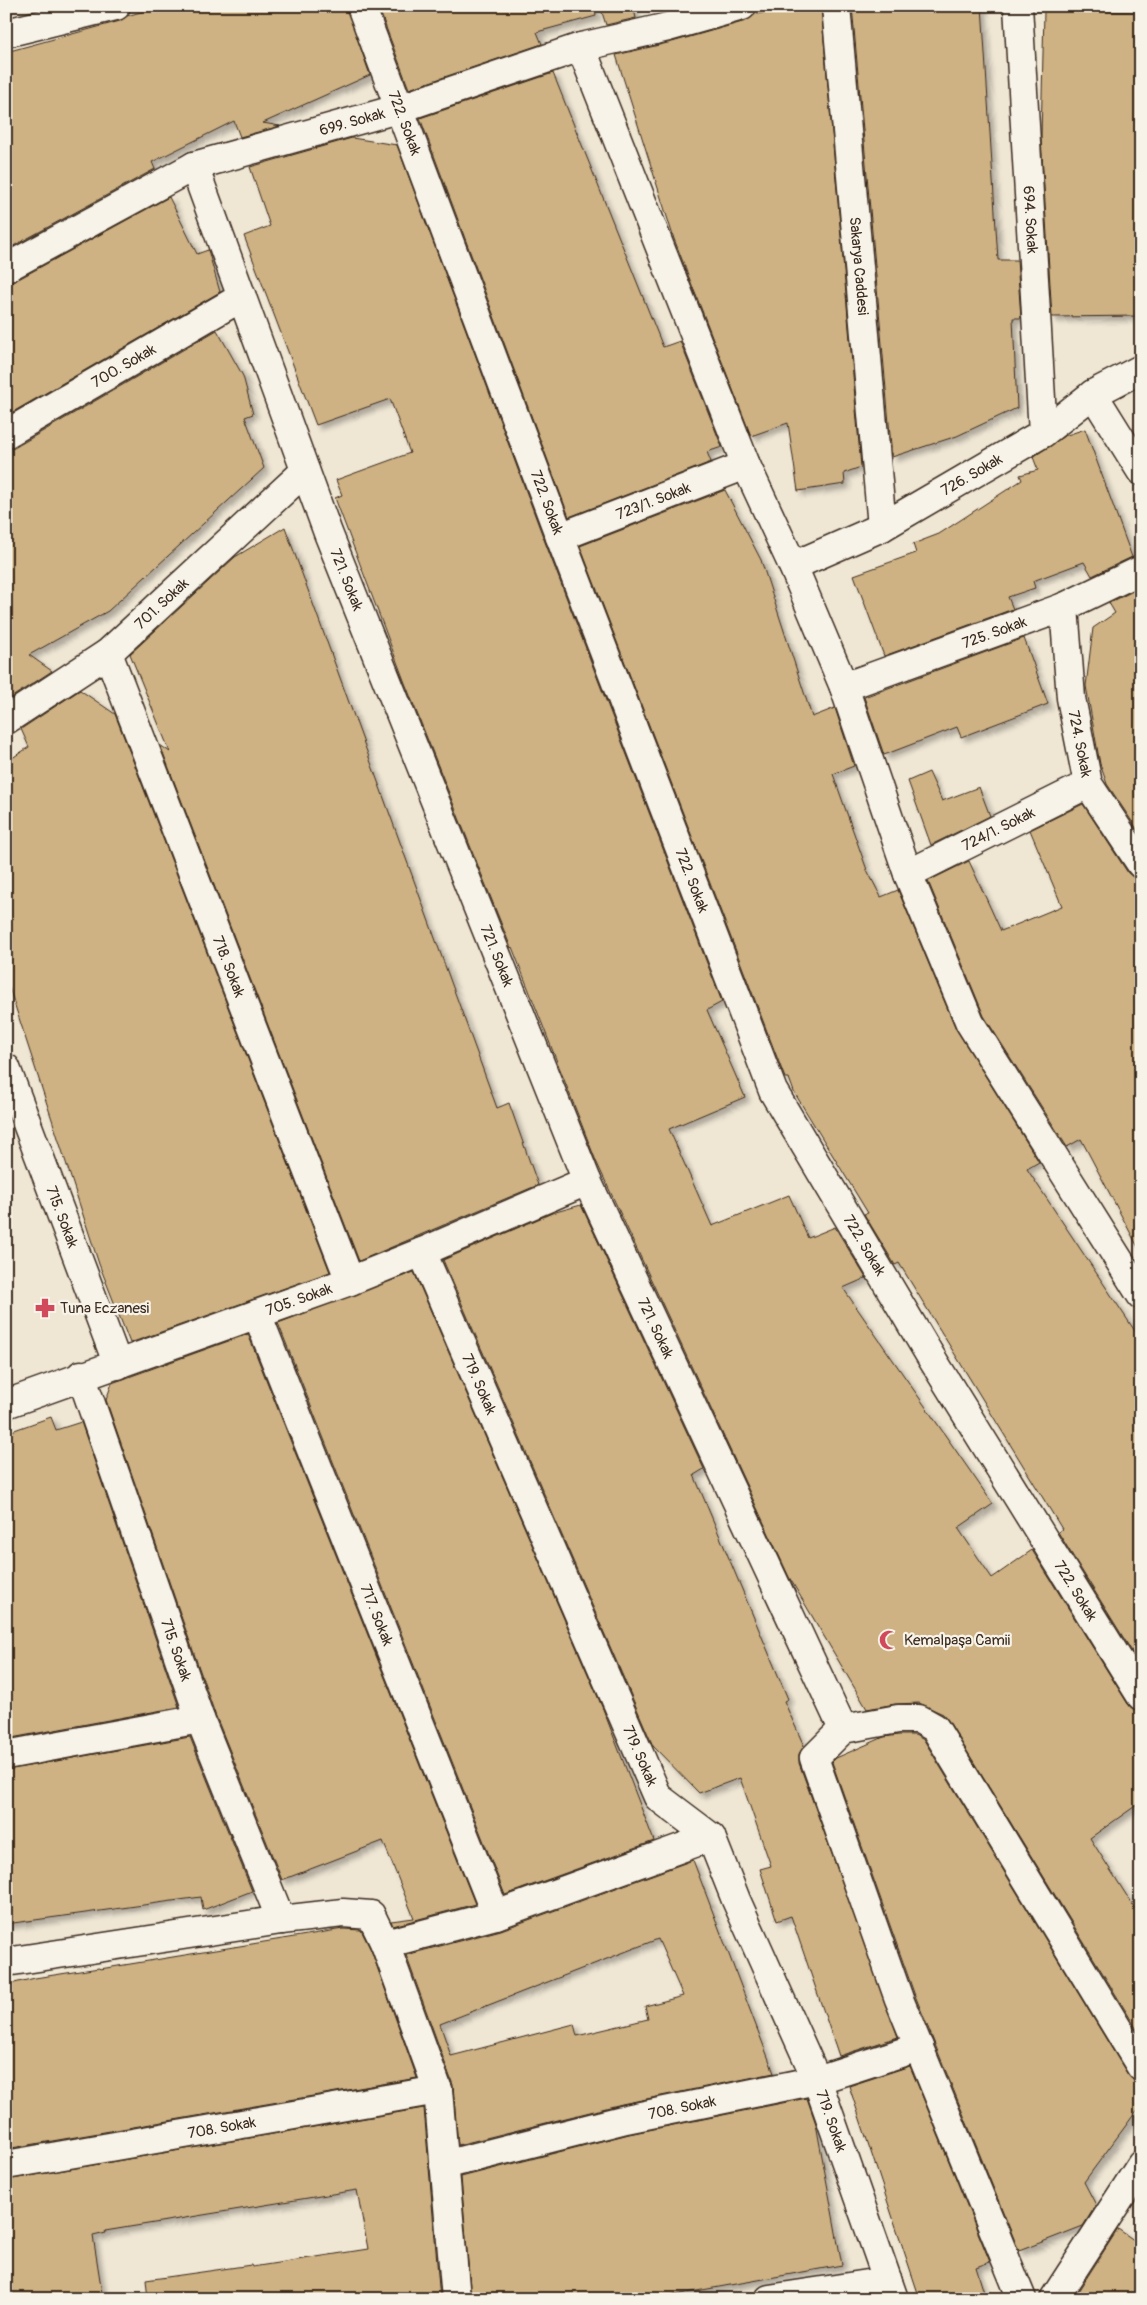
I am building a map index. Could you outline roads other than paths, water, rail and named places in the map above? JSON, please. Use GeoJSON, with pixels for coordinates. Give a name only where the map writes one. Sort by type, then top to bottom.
{"type":"FeatureCollection","features":[{"type":"Feature","properties":{"kind":"street"},"geometry":{"type":"LineString","coordinates":[[6,33],[116,6]]}},
{"type":"Feature","properties":{"kind":"street","name":"722. Sokak"},"geometry":{"type":"LineString","coordinates":[[361,6],[401,108],[560,537],[773,1091],[931,1357],[1141,1696]]}},
{"type":"Feature","properties":{"kind":"street","name":"699. Sokak"},"geometry":{"type":"LineString","coordinates":[[6,268],[194,166],[401,108],[581,47],[668,27],[742,6]]}},
{"type":"Feature","properties":{"kind":"street","name":"Sakarya Caddesi"},"geometry":{"type":"LineString","coordinates":[[836,6],[882,527]]}},
{"type":"Feature","properties":{"kind":"street","name":"694. Sokak"},"geometry":{"type":"LineString","coordinates":[[1018,6],[1043,433]]}},
{"type":"Feature","properties":{"kind":"street"},"geometry":{"type":"LineString","coordinates":[[581,47],[746,465],[793,566],[844,687],[908,874],[970,1024],[1141,1295]]}},
{"type":"Feature","properties":{"kind":"street","name":"721. Sokak"},"geometry":{"type":"LineString","coordinates":[[194,166],[305,471],[587,1181],[843,1729]]}},
{"type":"Feature","properties":{"kind":"street","name":"700. Sokak"},"geometry":{"type":"LineString","coordinates":[[6,434],[242,297]]}},
{"type":"Feature","properties":{"kind":"street","name":"726. Sokak"},"geometry":{"type":"LineString","coordinates":[[793,566],[882,527],[1043,433],[1093,394],[1141,369]]}},
{"type":"Feature","properties":{"kind":"street"},"geometry":{"type":"LineString","coordinates":[[1093,394],[1141,471]]}},
{"type":"Feature","properties":{"kind":"street","name":"723/1. Sokak"},"geometry":{"type":"LineString","coordinates":[[560,537],[746,465]]}},
{"type":"Feature","properties":{"kind":"street","name":"701. Sokak"},"geometry":{"type":"LineString","coordinates":[[6,720],[108,653],[305,471]]}},
{"type":"Feature","properties":{"kind":"street","name":"725. Sokak"},"geometry":{"type":"LineString","coordinates":[[844,687],[1064,607],[1141,570]]}},
{"type":"Feature","properties":{"kind":"street","name":"724. Sokak"},"geometry":{"type":"LineString","coordinates":[[1064,607],[1071,698],[1088,784],[1141,864]]}},
{"type":"Feature","properties":{"kind":"street","name":"718. Sokak"},"geometry":{"type":"LineString","coordinates":[[108,653],[350,1281]]}},
{"type":"Feature","properties":{"kind":"street","name":"724/1. Sokak"},"geometry":{"type":"LineString","coordinates":[[908,874],[1088,784]]}},
{"type":"Feature","properties":{"kind":"street","name":"715. Sokak"},"geometry":{"type":"LineString","coordinates":[[6,1068],[118,1364]]}},
{"type":"Feature","properties":{"kind":"street","name":"705. Sokak"},"geometry":{"type":"LineString","coordinates":[[6,1404],[350,1281],[587,1181]]}},
{"type":"Feature","properties":{"kind":"street","name":"719. Sokak"},"geometry":{"type":"LineString","coordinates":[[422,1252],[658,1797],[711,1836],[736,1900],[817,2080],[891,2290]]}},
{"type":"Feature","properties":{"kind":"street","name":"717. Sokak"},"geometry":{"type":"LineString","coordinates":[[257,1314],[496,1915]]}},
{"type":"Feature","properties":{"kind":"street","name":"715. Sokak"},"geometry":{"type":"LineString","coordinates":[[81,1376],[200,1719],[281,1920]]}},
{"type":"Feature","properties":{"kind":"street"},"geometry":{"type":"LineString","coordinates":[[1022,2299],[899,1999],[814,1758],[843,1729],[898,1718],[919,1719],[936,1728],[1141,2067]]}},
{"type":"Feature","properties":{"kind":"street"},"geometry":{"type":"LineString","coordinates":[[6,1754],[200,1719]]}},
{"type":"Feature","properties":{"kind":"street"},"geometry":{"type":"LineString","coordinates":[[385,1944],[496,1915],[711,1836]]}},
{"type":"Feature","properties":{"kind":"street"},"geometry":{"type":"LineString","coordinates":[[6,1962],[281,1920],[343,1913],[371,1914],[385,1944],[438,2090],[456,2299]]}},
{"type":"Feature","properties":{"kind":"street","name":"708. Sokak"},"geometry":{"type":"LineString","coordinates":[[444,2165],[626,2119],[817,2080],[919,2047]]}},
{"type":"Feature","properties":{"kind":"street","name":"708. Sokak"},"geometry":{"type":"LineString","coordinates":[[6,2165],[438,2090]]}},
{"type":"Feature","properties":{"kind":"street"},"geometry":{"type":"LineString","coordinates":[[1054,2299],[1141,2166]]}},
{"type":"Feature","properties":{"kind":"street"},"geometry":{"type":"LineString","coordinates":[[770,2299],[891,2290]]}},
{"type":"Feature","properties":{"kind":"place","name":"Tuna Eczanesi"},"geometry":{"type":"Point","coordinates":[45,1308]}},
{"type":"Feature","properties":{"kind":"place","name":"Kemalpaşa Camii"},"geometry":{"type":"Point","coordinates":[889,1640]}}]}
